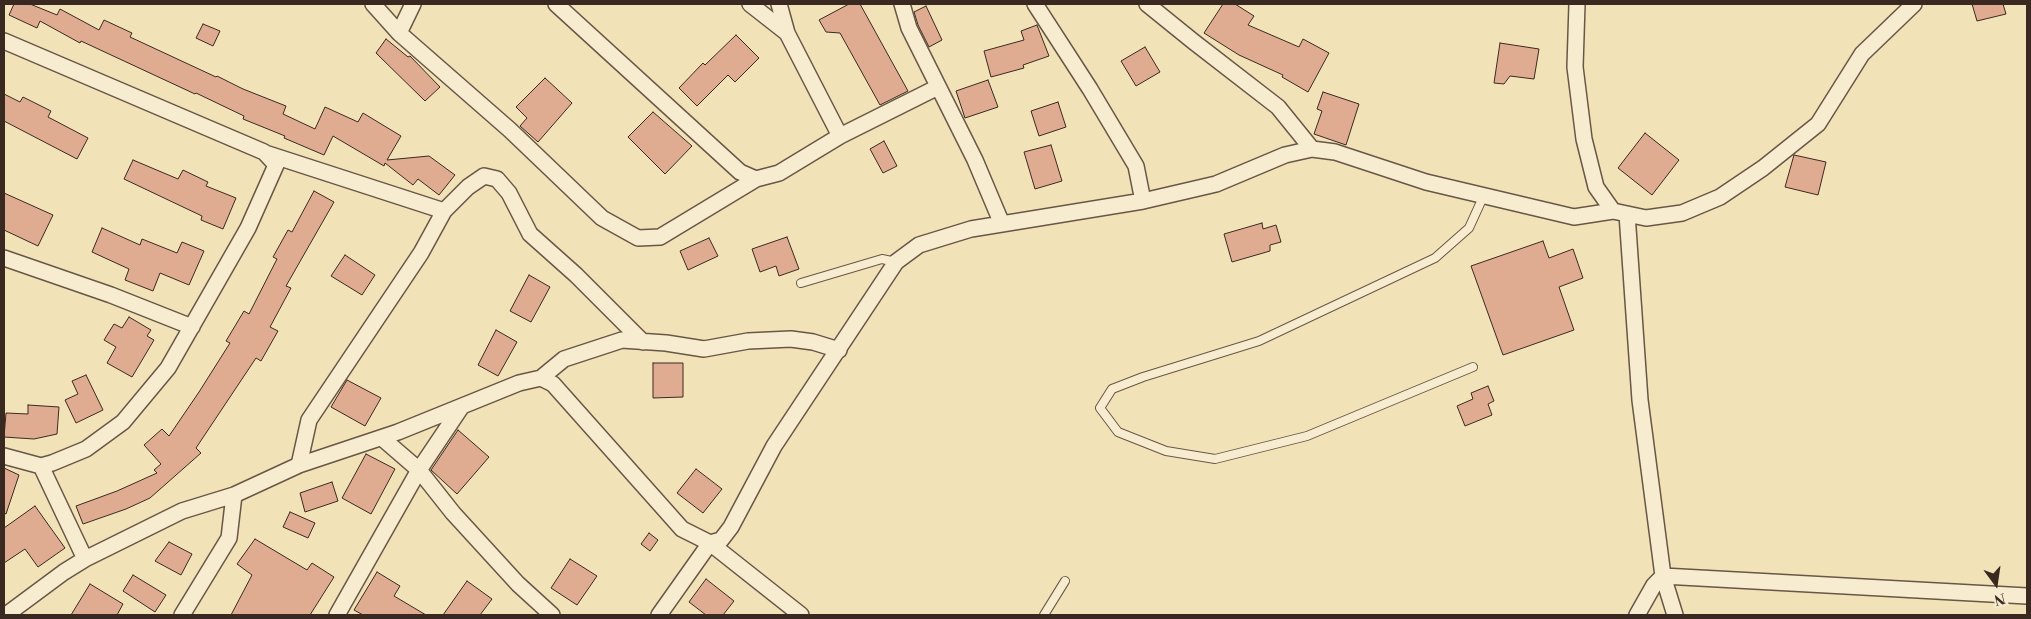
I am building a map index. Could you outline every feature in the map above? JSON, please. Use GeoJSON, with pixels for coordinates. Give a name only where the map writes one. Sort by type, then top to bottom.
{"type":"FeatureCollection","features":[{"type":"Feature","properties":{"kind":"street"},"geometry":{"type":"LineString","coordinates":[[373,4],[399,33],[510,130],[602,218],[638,238],[660,237],[756,179],[779,173],[840,136],[938,87]]}},
{"type":"Feature","properties":{"kind":"street"},"geometry":{"type":"LineString","coordinates":[[399,33],[413,4]]}},
{"type":"Feature","properties":{"kind":"street"},"geometry":{"type":"LineString","coordinates":[[556,4],[740,172],[756,179]]}},
{"type":"Feature","properties":{"kind":"street"},"geometry":{"type":"LineString","coordinates":[[750,4],[787,33]]}},
{"type":"Feature","properties":{"kind":"street"},"geometry":{"type":"LineString","coordinates":[[779,4],[787,33],[840,136]]}},
{"type":"Feature","properties":{"kind":"street"},"geometry":{"type":"LineString","coordinates":[[902,4],[909,28],[974,160],[1002,224]]}},
{"type":"Feature","properties":{"kind":"street"},"geometry":{"type":"LineString","coordinates":[[1035,4],[1090,89],[1136,166],[1143,201]]}},
{"type":"Feature","properties":{"kind":"street"},"geometry":{"type":"LineString","coordinates":[[1147,4],[1278,107],[1312,149]]}},
{"type":"Feature","properties":{"kind":"street"},"geometry":{"type":"LineString","coordinates":[[1577,4],[1574,67],[1584,139],[1596,187],[1620,212],[1640,400],[1663,576],[1675,615]]}},
{"type":"Feature","properties":{"kind":"street"},"geometry":{"type":"LineString","coordinates":[[659,615],[710,542],[721,540],[731,527],[774,446],[896,262],[919,245],[971,229],[1143,201],[1216,184],[1285,154],[1312,149],[1335,152],[1426,182],[1574,217],[1620,212],[1646,218],[1682,213],[1720,197],[1763,168],[1818,124],[1862,54],[1914,4]]}},
{"type":"Feature","properties":{"kind":"street"},"geometry":{"type":"LineString","coordinates":[[4,42],[264,152],[444,211]]}},
{"type":"Feature","properties":{"kind":"street"},"geometry":{"type":"LineString","coordinates":[[4,456],[41,466],[52,463],[86,448],[123,422],[168,368],[248,228],[276,166],[264,152]]}},
{"type":"Feature","properties":{"kind":"street"},"geometry":{"type":"LineString","coordinates":[[299,465],[309,420],[421,253],[444,211],[468,187],[484,176],[497,179],[509,193],[530,234],[576,275],[643,342]]}},
{"type":"Feature","properties":{"kind":"street"},"geometry":{"type":"LineString","coordinates":[[4,258],[111,295],[192,327]]}},
{"type":"Feature","properties":{"kind":"street"},"geometry":{"type":"LineString","coordinates":[[6,615],[64,572],[85,559],[182,511],[234,495],[299,465],[382,438],[519,383],[541,378],[564,359],[622,340],[666,343],[704,349],[748,341],[791,339],[812,342],[839,350]]}},
{"type":"Feature","properties":{"kind":"street"},"geometry":{"type":"LineString","coordinates":[[541,378],[553,384],[682,529],[710,542],[802,615]]}},
{"type":"Feature","properties":{"kind":"street"},"geometry":{"type":"LineString","coordinates":[[339,614],[419,470],[462,406]]}},
{"type":"Feature","properties":{"kind":"street"},"geometry":{"type":"LineString","coordinates":[[382,438],[419,470],[453,513],[518,584],[552,615]]}},
{"type":"Feature","properties":{"kind":"street"},"geometry":{"type":"LineString","coordinates":[[41,466],[85,559]]}},
{"type":"Feature","properties":{"kind":"street"},"geometry":{"type":"LineString","coordinates":[[182,615],[229,538],[234,495]]}},
{"type":"Feature","properties":{"kind":"street"},"geometry":{"type":"LineString","coordinates":[[1637,615],[1654,585],[1663,576],[2027,596]]}},
{"type":"Feature","properties":{"kind":"lane"},"geometry":{"type":"LineString","coordinates":[[1473,366],[1307,436],[1215,460],[1166,451],[1118,432],[1100,408],[1112,389],[1143,377],[1259,341],[1435,258],[1469,228],[1484,196]]}},
{"type":"Feature","properties":{"kind":"lane"},"geometry":{"type":"LineString","coordinates":[[801,283],[882,259],[896,262]]}},
{"type":"Feature","properties":{"kind":"lane"},"geometry":{"type":"LineString","coordinates":[[1044,615],[1065,581]]}},
{"type":"Feature","properties":{"kind":"building"},"geometry":{"type":"Polygon","coordinates":[[[14,4],[30,4],[57,15],[60,9],[99,30],[104,20],[132,33],[130,37],[243,89],[286,106],[283,114],[315,129],[325,107],[358,122],[363,113],[401,136],[387,160],[429,156],[455,175],[439,195],[418,179],[413,185],[385,163],[384,166],[333,136],[324,155],[284,138],[285,136],[243,119],[244,116],[196,93],[81,41],[80,43],[40,21],[37,28],[9,15],[14,4]]]}},
{"type":"Feature","properties":{"kind":"building"},"geometry":{"type":"Polygon","coordinates":[[[849,4],[860,4],[908,91],[880,105],[840,33],[826,32],[819,20],[849,4]]]}},
{"type":"Feature","properties":{"kind":"building"},"geometry":{"type":"Polygon","coordinates":[[[1223,4],[1235,4],[1254,16],[1248,25],[1299,47],[1303,39],[1329,53],[1308,92],[1282,77],[1283,75],[1239,55],[1204,33],[1223,4]]]}},
{"type":"Feature","properties":{"kind":"building"},"geometry":{"type":"Polygon","coordinates":[[[1972,4],[2003,4],[2006,14],[1977,21],[1972,4]]]}},
{"type":"Feature","properties":{"kind":"building"},"geometry":{"type":"Polygon","coordinates":[[[926,6],[942,40],[929,47],[914,12],[926,6]]]}},
{"type":"Feature","properties":{"kind":"building"},"geometry":{"type":"Polygon","coordinates":[[[203,24],[220,31],[213,46],[196,38],[203,24]]]}},
{"type":"Feature","properties":{"kind":"building"},"geometry":{"type":"Polygon","coordinates":[[[1037,25],[1049,56],[1023,65],[1024,68],[991,77],[984,51],[1024,40],[1021,31],[1037,25]]]}},
{"type":"Feature","properties":{"kind":"building"},"geometry":{"type":"Polygon","coordinates":[[[736,35],[759,58],[735,82],[728,75],[697,106],[679,88],[703,63],[705,65],[736,35]]]}},
{"type":"Feature","properties":{"kind":"building"},"geometry":{"type":"Polygon","coordinates":[[[386,39],[408,57],[410,56],[440,87],[425,101],[376,53],[386,39]]]}},
{"type":"Feature","properties":{"kind":"building"},"geometry":{"type":"Polygon","coordinates":[[[1500,43],[1539,49],[1534,79],[1510,76],[1504,84],[1494,83],[1500,43]]]}},
{"type":"Feature","properties":{"kind":"building"},"geometry":{"type":"Polygon","coordinates":[[[1145,47],[1160,72],[1136,86],[1121,61],[1145,47]]]}},
{"type":"Feature","properties":{"kind":"building"},"geometry":{"type":"Polygon","coordinates":[[[545,78],[572,103],[538,142],[520,126],[527,118],[516,107],[545,78]]]}},
{"type":"Feature","properties":{"kind":"building"},"geometry":{"type":"Polygon","coordinates":[[[988,80],[998,107],[965,118],[956,91],[988,80]]]}},
{"type":"Feature","properties":{"kind":"building"},"geometry":{"type":"Polygon","coordinates":[[[1323,92],[1359,104],[1346,145],[1314,134],[1322,111],[1317,109],[1323,92]]]}},
{"type":"Feature","properties":{"kind":"building"},"geometry":{"type":"Polygon","coordinates":[[[4,94],[20,102],[23,97],[51,111],[48,117],[88,138],[77,159],[4,121],[4,94]]]}},
{"type":"Feature","properties":{"kind":"building"},"geometry":{"type":"Polygon","coordinates":[[[1058,102],[1066,127],[1039,136],[1031,111],[1058,102]]]}},
{"type":"Feature","properties":{"kind":"building"},"geometry":{"type":"Polygon","coordinates":[[[653,112],[692,146],[665,174],[628,137],[653,112]]]}},
{"type":"Feature","properties":{"kind":"building"},"geometry":{"type":"Polygon","coordinates":[[[1645,133],[1679,160],[1652,195],[1618,168],[1645,133]]]}},
{"type":"Feature","properties":{"kind":"building"},"geometry":{"type":"Polygon","coordinates":[[[884,141],[897,166],[883,173],[870,149],[884,141]]]}},
{"type":"Feature","properties":{"kind":"building"},"geometry":{"type":"Polygon","coordinates":[[[1051,145],[1062,181],[1035,189],[1024,152],[1051,145]]]}},
{"type":"Feature","properties":{"kind":"building"},"geometry":{"type":"Polygon","coordinates":[[[1794,155],[1826,162],[1818,195],[1785,187],[1794,155]]]}},
{"type":"Feature","properties":{"kind":"building"},"geometry":{"type":"Polygon","coordinates":[[[133,160],[178,179],[183,170],[208,182],[206,186],[236,198],[223,229],[201,220],[202,216],[124,179],[133,160]]]}},
{"type":"Feature","properties":{"kind":"building"},"geometry":{"type":"Polygon","coordinates":[[[314,191],[334,202],[286,286],[291,288],[270,327],[278,331],[261,361],[256,358],[196,448],[201,453],[150,498],[126,509],[83,524],[76,506],[117,491],[157,473],[154,470],[161,464],[144,445],[162,429],[169,436],[199,392],[230,343],[226,341],[244,311],[249,314],[277,259],[273,257],[288,230],[292,232],[314,191]]]}},
{"type":"Feature","properties":{"kind":"building"},"geometry":{"type":"Polygon","coordinates":[[[4,193],[53,215],[38,246],[4,230],[4,193]]]}},
{"type":"Feature","properties":{"kind":"building"},"geometry":{"type":"Polygon","coordinates":[[[1262,223],[1263,229],[1276,225],[1281,242],[1270,245],[1270,251],[1232,262],[1224,234],[1262,223]]]}},
{"type":"Feature","properties":{"kind":"building"},"geometry":{"type":"Polygon","coordinates":[[[102,228],[140,245],[142,239],[177,253],[182,242],[204,251],[189,285],[160,273],[153,291],[125,280],[129,269],[92,252],[102,228]]]}},
{"type":"Feature","properties":{"kind":"building"},"geometry":{"type":"Polygon","coordinates":[[[787,237],[799,269],[779,276],[776,266],[760,272],[752,249],[787,237]]]}},
{"type":"Feature","properties":{"kind":"building"},"geometry":{"type":"Polygon","coordinates":[[[709,238],[718,256],[688,270],[680,251],[709,238]]]}},
{"type":"Feature","properties":{"kind":"building"},"geometry":{"type":"Polygon","coordinates":[[[1543,241],[1549,258],[1573,249],[1583,278],[1559,287],[1574,330],[1503,355],[1471,266],[1543,241]]]}},
{"type":"Feature","properties":{"kind":"building"},"geometry":{"type":"Polygon","coordinates":[[[345,255],[375,275],[362,295],[331,276],[345,255]]]}},
{"type":"Feature","properties":{"kind":"building"},"geometry":{"type":"Polygon","coordinates":[[[529,275],[550,287],[531,322],[510,311],[529,275]]]}},
{"type":"Feature","properties":{"kind":"building"},"geometry":{"type":"Polygon","coordinates":[[[129,317],[151,330],[147,336],[154,340],[132,377],[107,363],[116,347],[104,340],[114,324],[122,328],[129,317]]]}},
{"type":"Feature","properties":{"kind":"building"},"geometry":{"type":"Polygon","coordinates":[[[496,330],[517,342],[498,376],[478,365],[496,330]]]}},
{"type":"Feature","properties":{"kind":"building"},"geometry":{"type":"Polygon","coordinates":[[[653,363],[683,363],[683,397],[653,398],[653,363]]]}},
{"type":"Feature","properties":{"kind":"building"},"geometry":{"type":"Polygon","coordinates":[[[86,375],[103,410],[76,423],[65,400],[78,394],[72,381],[86,375]]]}},
{"type":"Feature","properties":{"kind":"building"},"geometry":{"type":"Polygon","coordinates":[[[347,380],[381,398],[365,426],[331,407],[347,380]]]}},
{"type":"Feature","properties":{"kind":"building"},"geometry":{"type":"Polygon","coordinates":[[[1488,386],[1494,401],[1488,404],[1492,415],[1465,426],[1457,406],[1473,399],[1471,393],[1488,386]]]}},
{"type":"Feature","properties":{"kind":"building"},"geometry":{"type":"Polygon","coordinates":[[[28,405],[59,407],[57,434],[34,439],[4,437],[6,413],[28,414],[28,405]]]}},
{"type":"Feature","properties":{"kind":"building"},"geometry":{"type":"Polygon","coordinates":[[[458,430],[489,457],[457,494],[431,470],[458,430]]]}},
{"type":"Feature","properties":{"kind":"building"},"geometry":{"type":"Polygon","coordinates":[[[366,454],[395,469],[371,514],[342,498],[366,454]]]}},
{"type":"Feature","properties":{"kind":"building"},"geometry":{"type":"Polygon","coordinates":[[[4,468],[19,475],[6,514],[4,513],[4,468]]]}},
{"type":"Feature","properties":{"kind":"building"},"geometry":{"type":"Polygon","coordinates":[[[696,469],[722,489],[703,513],[677,493],[696,469]]]}},
{"type":"Feature","properties":{"kind":"building"},"geometry":{"type":"Polygon","coordinates":[[[332,482],[338,501],[305,512],[300,493],[332,482]]]}},
{"type":"Feature","properties":{"kind":"building"},"geometry":{"type":"Polygon","coordinates":[[[35,506],[65,548],[38,567],[25,549],[4,563],[4,528],[35,506]]]}},
{"type":"Feature","properties":{"kind":"building"},"geometry":{"type":"Polygon","coordinates":[[[290,512],[315,523],[308,538],[283,527],[290,512]]]}},
{"type":"Feature","properties":{"kind":"building"},"geometry":{"type":"Polygon","coordinates":[[[649,533],[658,540],[650,551],[641,544],[649,533]]]}},
{"type":"Feature","properties":{"kind":"building"},"geometry":{"type":"Polygon","coordinates":[[[255,539],[307,570],[312,563],[334,577],[310,615],[231,615],[252,575],[237,564],[255,539]]]}},
{"type":"Feature","properties":{"kind":"building"},"geometry":{"type":"Polygon","coordinates":[[[169,542],[192,554],[181,575],[155,561],[169,542]]]}},
{"type":"Feature","properties":{"kind":"building"},"geometry":{"type":"Polygon","coordinates":[[[570,559],[597,576],[577,605],[551,588],[570,559]]]}},
{"type":"Feature","properties":{"kind":"building"},"geometry":{"type":"Polygon","coordinates":[[[377,572],[400,586],[394,596],[426,615],[363,615],[354,610],[377,572]]]}},
{"type":"Feature","properties":{"kind":"building"},"geometry":{"type":"Polygon","coordinates":[[[133,575],[166,595],[155,612],[123,591],[133,575]]]}},
{"type":"Feature","properties":{"kind":"building"},"geometry":{"type":"Polygon","coordinates":[[[706,579],[734,601],[723,615],[706,615],[689,602],[706,579]]]}},
{"type":"Feature","properties":{"kind":"building"},"geometry":{"type":"Polygon","coordinates":[[[467,581],[492,599],[480,615],[443,615],[467,581]]]}},
{"type":"Feature","properties":{"kind":"building"},"geometry":{"type":"Polygon","coordinates":[[[90,584],[123,604],[117,615],[71,615],[90,584]]]}}]}
